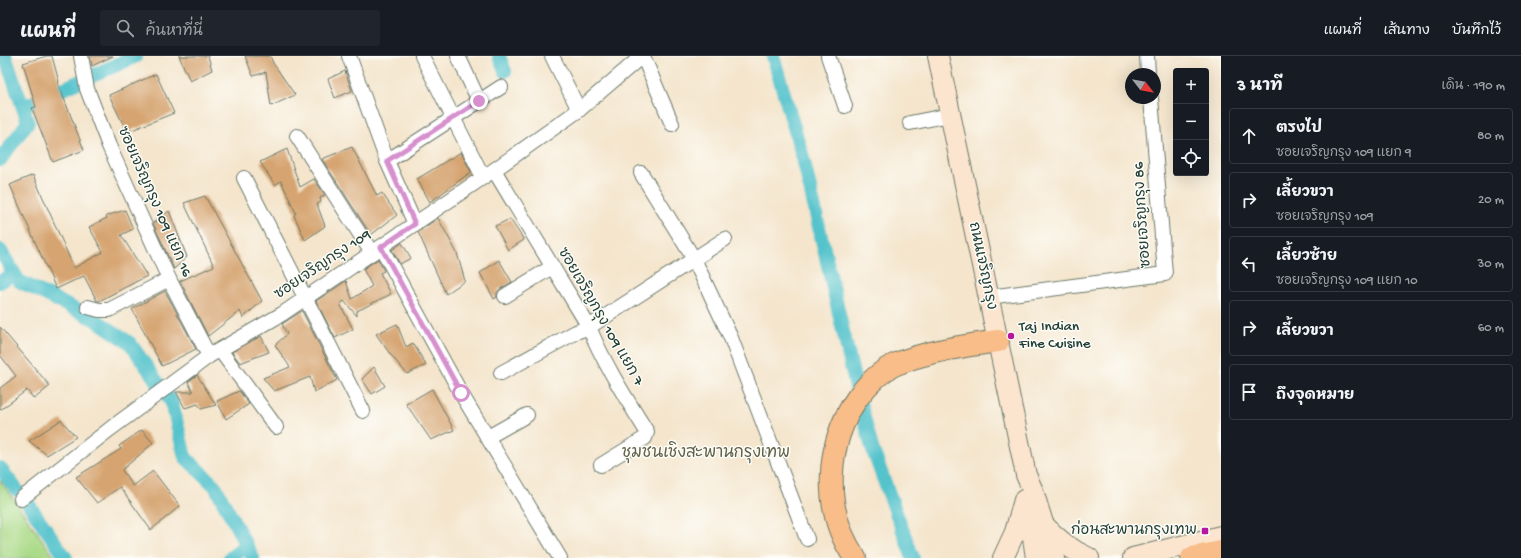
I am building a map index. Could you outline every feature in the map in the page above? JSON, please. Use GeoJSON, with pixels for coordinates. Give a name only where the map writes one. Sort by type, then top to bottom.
{"type":"FeatureCollection","features":[{"type":"Feature","properties":{"kind":"main road"},"geometry":{"type":"LineString","coordinates":[[855,558],[839,525],[834,510],[832,493],[833,462],[840,432],[846,418],[861,393],[875,377],[893,365],[966,346],[998,341]]}},
{"type":"Feature","properties":{"kind":"main road"},"geometry":{"type":"LineString","coordinates":[[1192,558],[1221,552]]}},
{"type":"Feature","properties":{"kind":"street","name":"ซอยเจริญกรุง 109 แยก 16"},"geometry":{"type":"LineString","coordinates":[[81,56],[87,89],[109,146],[169,279],[215,353],[276,427]]}},
{"type":"Feature","properties":{"kind":"street"},"geometry":{"type":"LineString","coordinates":[[348,56],[387,161],[415,224]]}},
{"type":"Feature","properties":{"kind":"street","name":"ซอยเจริญกรุง 109 แยก 7"},"geometry":{"type":"LineString","coordinates":[[422,56],[452,118],[552,267],[589,327],[595,343],[611,372],[647,432],[645,438],[601,465]]}},
{"type":"Feature","properties":{"kind":"street"},"geometry":{"type":"LineString","coordinates":[[458,56],[479,101]]}},
{"type":"Feature","properties":{"kind":"street"},"geometry":{"type":"LineString","coordinates":[[552,56],[579,110]]}},
{"type":"Feature","properties":{"kind":"street"},"geometry":{"type":"LineString","coordinates":[[642,56],[672,124]]}},
{"type":"Feature","properties":{"kind":"street","name":"ซอยเจริญกรุง 109"},"geometry":{"type":"LineString","coordinates":[[21,499],[162,391],[215,353],[282,314],[489,174],[579,110],[642,56]]}},
{"type":"Feature","properties":{"kind":"street"},"geometry":{"type":"LineString","coordinates":[[828,56],[845,106]]}},
{"type":"Feature","properties":{"kind":"street","name":"ถนนเจริญกรุง"},"geometry":{"type":"LineString","coordinates":[[938,56],[989,297],[1026,483],[1036,558]]}},
{"type":"Feature","properties":{"kind":"street"},"geometry":{"type":"LineString","coordinates":[[1147,56],[1148,68]]}},
{"type":"Feature","properties":{"kind":"street"},"geometry":{"type":"LineString","coordinates":[[387,161],[501,87]]}},
{"type":"Feature","properties":{"kind":"street","name":"ซอยเจริญกรุง 86"},"geometry":{"type":"LineString","coordinates":[[989,297],[1165,274],[1151,104]]}},
{"type":"Feature","properties":{"kind":"street"},"geometry":{"type":"LineString","coordinates":[[910,123],[950,115]]}},
{"type":"Feature","properties":{"kind":"street"},"geometry":{"type":"LineString","coordinates":[[297,136],[376,250],[560,558]]}},
{"type":"Feature","properties":{"kind":"street"},"geometry":{"type":"LineString","coordinates":[[641,173],[694,260],[731,338],[807,539]]}},
{"type":"Feature","properties":{"kind":"street"},"geometry":{"type":"LineString","coordinates":[[244,178],[363,411]]}},
{"type":"Feature","properties":{"kind":"street"},"geometry":{"type":"LineString","coordinates":[[502,373],[576,332],[589,327],[725,239]]}},
{"type":"Feature","properties":{"kind":"street"},"geometry":{"type":"LineString","coordinates":[[505,296],[552,267]]}},
{"type":"Feature","properties":{"kind":"street"},"geometry":{"type":"LineString","coordinates":[[88,307],[99,310],[109,310],[169,279]]}},
{"type":"Feature","properties":{"kind":"street"},"geometry":{"type":"LineString","coordinates":[[488,437],[527,415]]}},
{"type":"Feature","properties":{"kind":"street"},"geometry":{"type":"LineString","coordinates":[[1003,558],[1015,532],[1026,483]]}},
{"type":"Feature","properties":{"kind":"street","name":"ถนนเจริญกรุง"},"geometry":{"type":"LineString","coordinates":[[1026,483],[1033,491],[1054,558]]}},
{"type":"Feature","properties":{"kind":"street"},"geometry":{"type":"LineString","coordinates":[[1045,526],[1066,546],[1075,552],[1090,558]]}},
{"type":"Feature","properties":{"kind":"street"},"geometry":{"type":"LineString","coordinates":[[1133,558],[1221,536]]}},
{"type":"Feature","properties":{"kind":"green space"},"geometry":{"type":"Polygon","coordinates":[[[0,480],[55,558],[0,558],[0,480]]]}},
{"type":"Feature","properties":{"kind":"building"},"geometry":{"type":"Polygon","coordinates":[[[52,56],[58,83],[84,150],[53,162],[32,108],[36,107],[23,63],[52,56]]]}},
{"type":"Feature","properties":{"kind":"building"},"geometry":{"type":"Polygon","coordinates":[[[90,56],[113,56],[92,66],[90,56]]]}},
{"type":"Feature","properties":{"kind":"building"},"geometry":{"type":"Polygon","coordinates":[[[179,56],[208,56],[212,70],[190,81],[179,56]]]}},
{"type":"Feature","properties":{"kind":"building"},"geometry":{"type":"Polygon","coordinates":[[[245,56],[270,56],[273,63],[295,95],[271,106],[266,72],[253,76],[245,56]]]}},
{"type":"Feature","properties":{"kind":"building"},"geometry":{"type":"Polygon","coordinates":[[[345,71],[352,91],[335,98],[328,79],[345,71]]]}},
{"type":"Feature","properties":{"kind":"building"},"geometry":{"type":"Polygon","coordinates":[[[156,74],[174,113],[127,132],[109,95],[156,74]]]}},
{"type":"Feature","properties":{"kind":"building"},"geometry":{"type":"Polygon","coordinates":[[[352,147],[377,196],[382,193],[397,215],[371,235],[322,159],[352,147]]]}},
{"type":"Feature","properties":{"kind":"building"},"geometry":{"type":"Polygon","coordinates":[[[287,149],[300,187],[314,179],[325,195],[320,198],[321,202],[317,204],[325,226],[305,240],[294,215],[296,213],[281,181],[275,185],[260,162],[287,149]]]}},
{"type":"Feature","properties":{"kind":"building"},"geometry":{"type":"Polygon","coordinates":[[[461,152],[471,172],[430,202],[417,179],[461,152]]]}},
{"type":"Feature","properties":{"kind":"building"},"geometry":{"type":"Polygon","coordinates":[[[33,175],[74,268],[103,252],[89,227],[107,218],[106,216],[125,210],[133,229],[121,235],[147,276],[99,301],[97,301],[84,276],[56,289],[10,185],[33,175]]]}},
{"type":"Feature","properties":{"kind":"building"},"geometry":{"type":"Polygon","coordinates":[[[205,196],[262,301],[243,318],[240,311],[208,336],[180,281],[214,266],[184,203],[205,196]]]}},
{"type":"Feature","properties":{"kind":"building"},"geometry":{"type":"Polygon","coordinates":[[[169,211],[187,257],[174,269],[153,223],[169,211]]]}},
{"type":"Feature","properties":{"kind":"building"},"geometry":{"type":"Polygon","coordinates":[[[438,218],[457,253],[465,281],[446,294],[418,232],[438,218]]]}},
{"type":"Feature","properties":{"kind":"building"},"geometry":{"type":"Polygon","coordinates":[[[510,219],[524,240],[508,250],[495,226],[510,219]]]}},
{"type":"Feature","properties":{"kind":"building"},"geometry":{"type":"Polygon","coordinates":[[[402,243],[411,258],[400,264],[392,250],[402,243]]]}},
{"type":"Feature","properties":{"kind":"building"},"geometry":{"type":"Polygon","coordinates":[[[378,259],[384,271],[380,273],[391,294],[357,311],[357,316],[344,301],[340,304],[353,329],[335,338],[316,301],[346,281],[352,299],[372,286],[363,269],[378,259]]]}},
{"type":"Feature","properties":{"kind":"building"},"geometry":{"type":"Polygon","coordinates":[[[499,260],[512,282],[500,289],[497,292],[497,297],[494,299],[480,273],[499,260]]]}},
{"type":"Feature","properties":{"kind":"building"},"geometry":{"type":"Polygon","coordinates":[[[165,291],[196,349],[162,366],[132,309],[165,291]]]}},
{"type":"Feature","properties":{"kind":"building"},"geometry":{"type":"Polygon","coordinates":[[[302,311],[337,380],[314,392],[310,377],[274,391],[263,378],[290,367],[275,345],[287,334],[282,324],[302,311]]]}},
{"type":"Feature","properties":{"kind":"building"},"geometry":{"type":"Polygon","coordinates":[[[397,324],[406,347],[413,343],[426,365],[407,374],[376,334],[397,324]]]}},
{"type":"Feature","properties":{"kind":"building"},"geometry":{"type":"Polygon","coordinates":[[[0,327],[50,386],[34,399],[27,390],[0,410],[0,388],[16,376],[0,355],[0,327]]]}},
{"type":"Feature","properties":{"kind":"building"},"geometry":{"type":"Polygon","coordinates":[[[261,336],[269,352],[240,363],[232,352],[261,336]]]}},
{"type":"Feature","properties":{"kind":"building"},"geometry":{"type":"Polygon","coordinates":[[[374,367],[385,386],[372,394],[362,379],[374,367]]]}},
{"type":"Feature","properties":{"kind":"building"},"geometry":{"type":"Polygon","coordinates":[[[197,375],[216,405],[201,409],[198,404],[185,408],[176,392],[193,392],[188,382],[197,375]]]}},
{"type":"Feature","properties":{"kind":"building"},"geometry":{"type":"Polygon","coordinates":[[[432,389],[454,430],[431,440],[406,404],[432,389]]]}},
{"type":"Feature","properties":{"kind":"building"},"geometry":{"type":"Polygon","coordinates":[[[239,391],[249,404],[226,419],[217,401],[239,391]]]}},
{"type":"Feature","properties":{"kind":"building"},"geometry":{"type":"Polygon","coordinates":[[[61,420],[76,437],[47,455],[29,441],[61,420]]]}},
{"type":"Feature","properties":{"kind":"building"},"geometry":{"type":"Polygon","coordinates":[[[142,430],[153,443],[122,470],[133,486],[153,471],[180,506],[151,530],[120,487],[97,503],[76,477],[121,449],[119,446],[142,430]]]}},
{"type":"Feature","properties":{"kind":"waterway"},"geometry":{"type":"LineString","coordinates":[[0,160],[28,122],[5,56]]}},
{"type":"Feature","properties":{"kind":"waterway"},"geometry":{"type":"LineString","coordinates":[[23,107],[136,56]]}},
{"type":"Feature","properties":{"kind":"waterway"},"geometry":{"type":"LineString","coordinates":[[499,56],[505,71]]}},
{"type":"Feature","properties":{"kind":"waterway"},"geometry":{"type":"LineString","coordinates":[[773,56],[803,158],[856,387],[872,448],[913,558]]}},
{"type":"Feature","properties":{"kind":"waterway"},"geometry":{"type":"LineString","coordinates":[[0,250],[19,281],[96,320],[130,343],[172,403],[185,457],[215,486],[253,558]]}},
{"type":"Feature","properties":{"kind":"waterway"},"geometry":{"type":"LineString","coordinates":[[0,282],[14,273]]}},
{"type":"Feature","properties":{"kind":"waterway"},"geometry":{"type":"LineString","coordinates":[[0,468],[17,490]]}},
{"type":"Feature","properties":{"kind":"waterway"},"geometry":{"type":"LineString","coordinates":[[27,502],[66,558]]}},
{"type":"Feature","properties":{"kind":"waterway"},"geometry":{"type":"LineString","coordinates":[[230,558],[246,546]]}},
{"type":"Feature","properties":{"kind":"place","name":"Taj Indian Fine Cuisine"},"geometry":{"type":"Point","coordinates":[1011,336]}},
{"type":"Feature","properties":{"kind":"place","name":"ก่อนสะพานกรุงเทพ"},"geometry":{"type":"Point","coordinates":[1205,531]}},
{"type":"Feature","properties":{"kind":"district","name":"ชุมชนเชิงสะพานกรุงเทพ"},"geometry":{"type":"Point","coordinates":[706,454]}},
{"type":"Feature","properties":{"kind":"route"},"geometry":{"type":"LineString","coordinates":[[461,393],[381,247],[415,224],[387,161],[479,101]]}}]}
